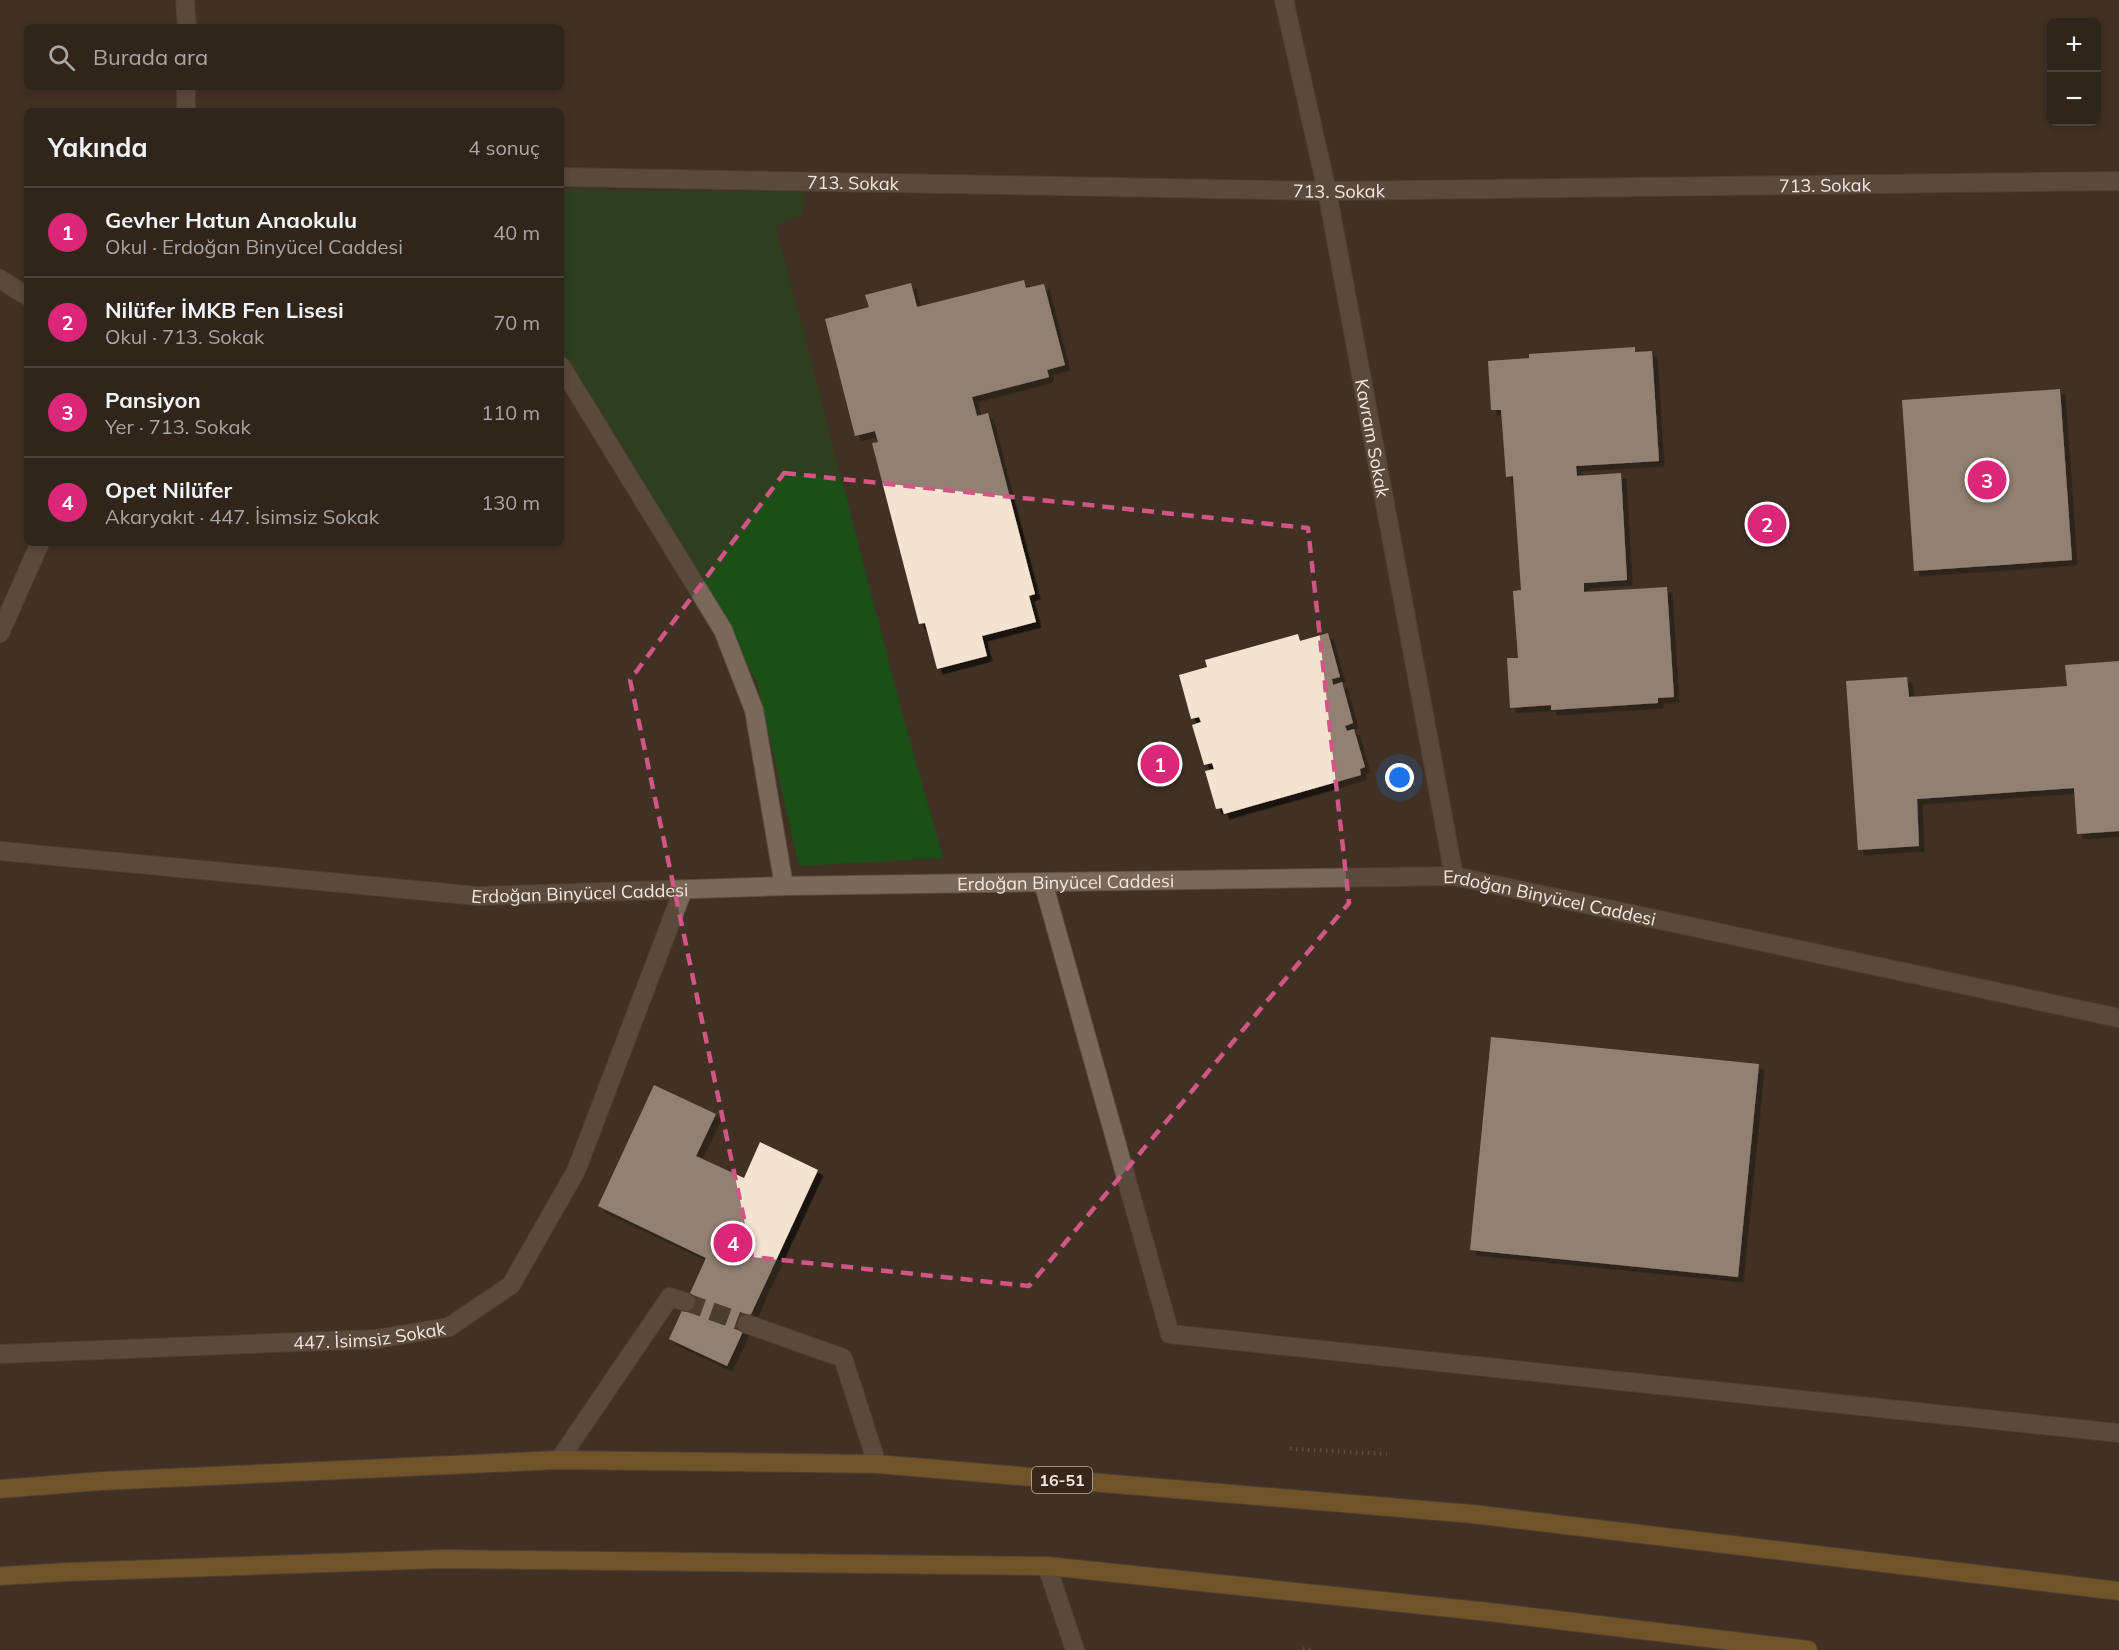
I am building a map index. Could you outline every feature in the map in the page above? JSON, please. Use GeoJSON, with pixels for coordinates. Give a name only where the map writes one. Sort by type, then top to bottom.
{"type":"FeatureCollection","features":[{"type":"Feature","properties":{"kind":"main road","name":"16-51"},"geometry":{"type":"LineString","coordinates":[[0,1489],[102,1480],[559,1460],[877,1464],[1472,1514],[2119,1592]]}},
{"type":"Feature","properties":{"kind":"main road"},"geometry":{"type":"LineString","coordinates":[[0,1576],[443,1558],[1047,1566],[1489,1612],[1808,1650]]}},
{"type":"Feature","properties":{"kind":"street"},"geometry":{"type":"LineString","coordinates":[[185,0],[186,24]]}},
{"type":"Feature","properties":{"kind":"street","name":"Kavram Sokak"},"geometry":{"type":"LineString","coordinates":[[1284,0],[1327,191],[1454,876]]}},
{"type":"Feature","properties":{"kind":"street"},"geometry":{"type":"LineString","coordinates":[[186,90],[186,108]]}},
{"type":"Feature","properties":{"kind":"street","name":"713. Sokak"},"geometry":{"type":"LineString","coordinates":[[564,177],[1327,191],[2119,181]]}},
{"type":"Feature","properties":{"kind":"street"},"geometry":{"type":"LineString","coordinates":[[0,279],[24,294]]}},
{"type":"Feature","properties":{"kind":"street"},"geometry":{"type":"LineString","coordinates":[[564,371],[723,630],[754,710],[784,886]]}},
{"type":"Feature","properties":{"kind":"street"},"geometry":{"type":"LineString","coordinates":[[0,633],[39,546]]}},
{"type":"Feature","properties":{"kind":"street","name":"Erdoğan Binyücel Caddesi"},"geometry":{"type":"LineString","coordinates":[[0,852],[478,896],[784,886],[1454,876],[2119,1018]]}},
{"type":"Feature","properties":{"kind":"street"},"geometry":{"type":"LineString","coordinates":[[1043,882],[1170,1334],[2119,1433]]}},
{"type":"Feature","properties":{"kind":"street","name":"447. İsimsiz Sokak"},"geometry":{"type":"LineString","coordinates":[[0,1354],[376,1340],[449,1327],[511,1285],[576,1171],[682,890]]}},
{"type":"Feature","properties":{"kind":"street"},"geometry":{"type":"LineString","coordinates":[[559,1460],[670,1297],[686,1302]]}},
{"type":"Feature","properties":{"kind":"street"},"geometry":{"type":"LineString","coordinates":[[747,1324],[843,1358],[877,1464]]}},
{"type":"Feature","properties":{"kind":"street"},"geometry":{"type":"LineString","coordinates":[[1047,1566],[1075,1650]]}},
{"type":"Feature","properties":{"kind":"path"},"geometry":{"type":"LineString","coordinates":[[1290,1449],[1387,1454]]}},
{"type":"Feature","properties":{"kind":"path"},"geometry":{"type":"LineString","coordinates":[[1303,1650],[1312,1650]]}},
{"type":"Feature","properties":{"kind":"highlighted area"},"geometry":{"type":"Polygon","coordinates":[[[784,473],[1308,528],[1349,903],[1029,1286],[752,1257],[630,680],[784,473]]]}},
{"type":"Feature","properties":{"kind":"green space"},"geometry":{"type":"Polygon","coordinates":[[[564,189],[805,192],[802,215],[776,226],[900,705],[943,858],[799,866],[757,682],[564,356],[564,189]]]}},
{"type":"Feature","properties":{"kind":"building"},"geometry":{"type":"Polygon","coordinates":[[[1024,280],[1026,288],[1044,284],[1065,365],[1047,370],[1049,377],[972,397],[977,416],[988,413],[1035,594],[1029,596],[1036,622],[982,636],[987,656],[937,669],[925,623],[919,624],[872,443],[878,442],[875,431],[855,436],[825,319],[869,307],[865,295],[911,283],[917,307],[1024,280]]]}},
{"type":"Feature","properties":{"kind":"building"},"geometry":{"type":"Polygon","coordinates":[[[1635,347],[1635,352],[1652,351],[1659,461],[1576,466],[1577,476],[1621,473],[1627,580],[1584,583],[1584,592],[1667,587],[1674,697],[1658,698],[1658,703],[1551,710],[1551,705],[1510,708],[1507,658],[1518,658],[1513,591],[1521,590],[1513,476],[1506,477],[1501,410],[1491,410],[1488,361],[1529,358],[1529,354],[1635,347]]]}},
{"type":"Feature","properties":{"kind":"building"},"geometry":{"type":"Polygon","coordinates":[[[2060,389],[2072,560],[1914,571],[1902,400],[2060,389]]]}},
{"type":"Feature","properties":{"kind":"building"},"geometry":{"type":"Polygon","coordinates":[[[1328,633],[1340,677],[1332,679],[1333,685],[1342,682],[1353,723],[1345,726],[1347,731],[1354,729],[1365,767],[1360,769],[1361,775],[1224,814],[1222,808],[1216,809],[1205,771],[1214,769],[1212,763],[1204,765],[1192,725],[1201,722],[1199,717],[1191,719],[1179,675],[1207,667],[1205,660],[1298,634],[1300,641],[1328,633]]]}},
{"type":"Feature","properties":{"kind":"building"},"geometry":{"type":"Polygon","coordinates":[[[2119,661],[2119,831],[2077,834],[2074,788],[1917,799],[1919,846],[1858,850],[1846,681],[1907,677],[1909,697],[2067,686],[2065,665],[2119,661]]]}},
{"type":"Feature","properties":{"kind":"building"},"geometry":{"type":"Polygon","coordinates":[[[1491,1037],[1759,1064],[1738,1277],[1470,1250],[1491,1037]]]}},
{"type":"Feature","properties":{"kind":"building"},"geometry":{"type":"Polygon","coordinates":[[[654,1085],[716,1114],[696,1156],[744,1178],[760,1142],[818,1170],[727,1366],[669,1339],[706,1258],[598,1206],[654,1085]]]}},
{"type":"Feature","properties":{"kind":"tunnel"},"geometry":{"type":"LineString","coordinates":[[686,1302],[747,1324]]}},
{"type":"Feature","properties":{"kind":"place","name":"Pansiyon"},"geometry":{"type":"Point","coordinates":[1987,480]}},
{"type":"Feature","properties":{"kind":"place","name":"Nilüfer İMKB Fen Lisesi"},"geometry":{"type":"Point","coordinates":[1767,524]}},
{"type":"Feature","properties":{"kind":"place","name":"Gevher Hatun Anaokulu"},"geometry":{"type":"Point","coordinates":[1160,764]}},
{"type":"Feature","properties":{"kind":"place","name":"Opet Nilüfer"},"geometry":{"type":"Point","coordinates":[733,1243]}}]}
